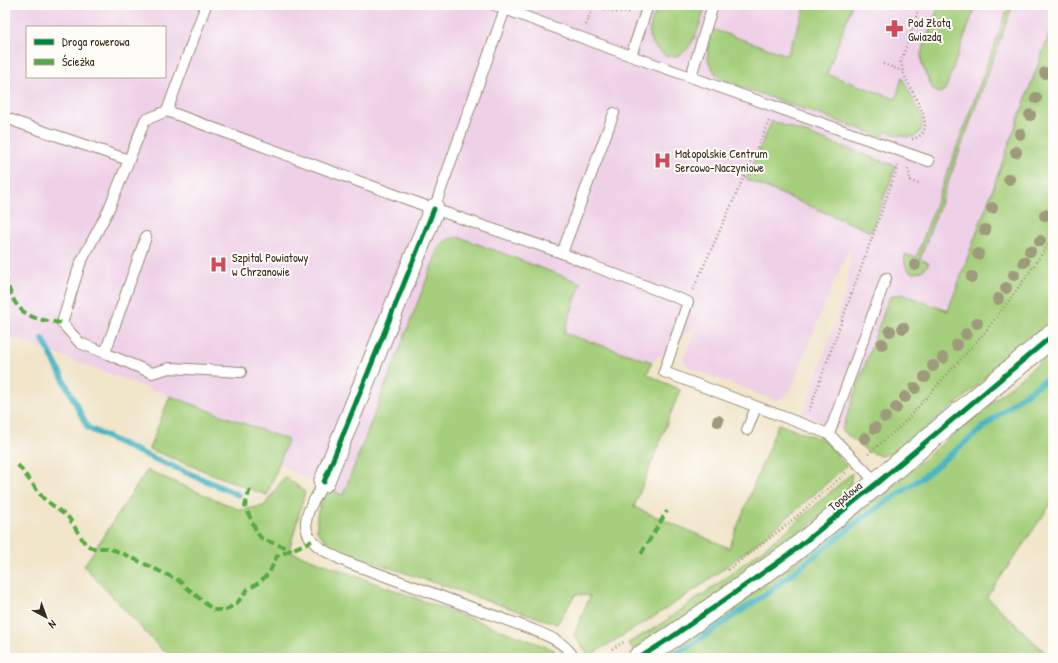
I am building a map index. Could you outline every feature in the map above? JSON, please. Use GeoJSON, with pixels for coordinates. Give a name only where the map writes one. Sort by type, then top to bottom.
{"type":"FeatureCollection","features":[{"type":"Feature","properties":{"kind":"street"},"geometry":{"type":"LineString","coordinates":[[324,482],[434,209]]}},
{"type":"Feature","properties":{"kind":"street","name":"Topolowa"},"geometry":{"type":"LineString","coordinates":[[639,658],[672,637],[790,553],[877,483],[1053,335]]}},
{"type":"Feature","properties":{"kind":"lane"},"geometry":{"type":"LineString","coordinates":[[167,111],[206,5]]}},
{"type":"Feature","properties":{"kind":"lane"},"geometry":{"type":"LineString","coordinates":[[494,5],[630,56],[691,76],[725,90],[929,161]]}},
{"type":"Feature","properties":{"kind":"lane"},"geometry":{"type":"LineString","coordinates":[[691,76],[713,5]]}},
{"type":"Feature","properties":{"kind":"lane"},"geometry":{"type":"LineString","coordinates":[[434,209],[505,9]]}},
{"type":"Feature","properties":{"kind":"lane"},"geometry":{"type":"LineString","coordinates":[[630,56],[647,9]]}},
{"type":"Feature","properties":{"kind":"lane"},"geometry":{"type":"LineString","coordinates":[[241,372],[170,368],[152,373],[80,343],[62,323],[80,264],[108,211],[145,120],[167,111],[434,209],[562,253],[688,302],[664,372],[829,434],[877,483]]}},
{"type":"Feature","properties":{"kind":"lane"},"geometry":{"type":"LineString","coordinates":[[562,253],[614,113]]}},
{"type":"Feature","properties":{"kind":"lane"},"geometry":{"type":"LineString","coordinates":[[5,117],[129,160]]}},
{"type":"Feature","properties":{"kind":"lane"},"geometry":{"type":"LineString","coordinates":[[105,353],[146,237]]}},
{"type":"Feature","properties":{"kind":"lane"},"geometry":{"type":"LineString","coordinates":[[829,434],[886,278]]}},
{"type":"Feature","properties":{"kind":"lane"},"geometry":{"type":"LineString","coordinates":[[747,430],[756,407]]}},
{"type":"Feature","properties":{"kind":"lane"},"geometry":{"type":"LineString","coordinates":[[324,482],[308,512],[306,528],[312,540],[324,551],[349,563],[555,639],[570,651],[574,658]]}},
{"type":"Feature","properties":{"kind":"path"},"geometry":{"type":"LineString","coordinates":[[581,38],[593,5],[620,13],[647,9]]}},
{"type":"Feature","properties":{"kind":"path"},"geometry":{"type":"LineString","coordinates":[[907,140],[916,138],[922,133],[926,124],[924,116],[902,71],[901,62],[920,5]]}},
{"type":"Feature","properties":{"kind":"path"},"geometry":{"type":"LineString","coordinates":[[883,64],[902,71]]}},
{"type":"Feature","properties":{"kind":"path"},"geometry":{"type":"LineString","coordinates":[[688,302],[770,117]]}},
{"type":"Feature","properties":{"kind":"path"},"geometry":{"type":"LineString","coordinates":[[804,424],[899,164],[910,171],[910,181],[920,184]]}},
{"type":"Feature","properties":{"kind":"shaded area","name":"Szpital Powiatowy w Chrzanowie"},"geometry":{"type":"Polygon","coordinates":[[[5,5],[1053,5],[1053,24],[948,311],[902,294],[889,298],[842,430],[803,414],[848,286],[851,247],[833,283],[790,392],[777,401],[689,367],[683,359],[697,324],[652,362],[564,333],[440,245],[343,495],[311,481],[279,463],[288,440],[5,335],[5,5]]]}},
{"type":"Feature","properties":{"kind":"green space"},"geometry":{"type":"Polygon","coordinates":[[[658,5],[704,5],[705,7],[692,43],[682,54],[666,56],[658,50],[650,39],[650,28],[658,5]]]}},
{"type":"Feature","properties":{"kind":"green space"},"geometry":{"type":"Polygon","coordinates":[[[806,5],[852,5],[827,74],[896,99],[902,77],[922,118],[922,127],[916,136],[905,137],[886,131],[883,137],[724,81],[717,75],[710,64],[707,51],[712,29],[787,55],[806,5]]]}},
{"type":"Feature","properties":{"kind":"green space"},"geometry":{"type":"Polygon","coordinates":[[[939,5],[976,5],[945,90],[939,93],[933,90],[922,65],[921,54],[939,5]]]}},
{"type":"Feature","properties":{"kind":"green space"},"geometry":{"type":"Polygon","coordinates":[[[1009,5],[1013,5],[920,259],[929,263],[920,272],[912,272],[908,270],[904,261],[905,254],[916,258],[1009,5]]]}},
{"type":"Feature","properties":{"kind":"green space"},"geometry":{"type":"Polygon","coordinates":[[[1053,24],[1053,320],[962,399],[895,452],[881,456],[867,451],[842,430],[889,298],[902,294],[948,311],[1053,24]]]}},
{"type":"Feature","properties":{"kind":"green space"},"geometry":{"type":"Polygon","coordinates":[[[772,121],[896,166],[871,232],[746,179],[772,121]]]}},
{"type":"Feature","properties":{"kind":"green space"},"geometry":{"type":"Polygon","coordinates":[[[459,237],[581,283],[564,333],[652,362],[647,374],[680,390],[634,507],[729,548],[778,424],[824,440],[846,466],[782,522],[715,575],[669,607],[589,656],[574,635],[590,596],[576,594],[557,624],[340,551],[328,543],[317,531],[317,515],[326,488],[343,495],[440,245],[450,239],[459,237]]]}},
{"type":"Feature","properties":{"kind":"green space"},"geometry":{"type":"Polygon","coordinates":[[[1053,351],[1053,501],[987,597],[1051,658],[659,658],[678,648],[795,562],[883,493],[1053,351]]]}},
{"type":"Feature","properties":{"kind":"green space"},"geometry":{"type":"Polygon","coordinates":[[[170,396],[288,440],[267,495],[149,449],[170,396]]]}},
{"type":"Feature","properties":{"kind":"green space"},"geometry":{"type":"Polygon","coordinates":[[[147,470],[240,510],[264,506],[285,476],[305,492],[289,551],[555,650],[548,658],[175,658],[160,648],[84,566],[147,470]]]}},
{"type":"Feature","properties":{"kind":"green space"},"geometry":{"type":"Polygon","coordinates":[[[852,473],[848,491],[844,497],[819,518],[768,558],[715,596],[661,633],[633,650],[628,643],[661,624],[720,582],[786,531],[852,473]]]}},
{"type":"Feature","properties":{"kind":"waterway"},"geometry":{"type":"LineString","coordinates":[[43,339],[88,428],[141,453],[239,495]]}},
{"type":"Feature","properties":{"kind":"waterway"},"geometry":{"type":"LineString","coordinates":[[672,658],[766,594],[860,520],[923,477],[1018,399],[1053,375]]}},
{"type":"Feature","properties":{"kind":"marked path"},"geometry":{"type":"LineString","coordinates":[[5,276],[13,299],[21,310],[37,318],[62,323]]}},
{"type":"Feature","properties":{"kind":"marked path"},"geometry":{"type":"LineString","coordinates":[[18,465],[43,498],[69,518],[86,545],[93,548],[108,548],[124,554],[178,580],[213,610],[226,610],[237,603],[248,589],[259,583],[269,573],[277,556],[312,541]]}},
{"type":"Feature","properties":{"kind":"marked path"},"geometry":{"type":"LineString","coordinates":[[250,489],[245,506],[257,533],[262,539],[292,550]]}},
{"type":"Feature","properties":{"kind":"marked path"},"geometry":{"type":"LineString","coordinates":[[641,554],[667,511]]}},
{"type":"Feature","properties":{"kind":"cycle path"},"geometry":{"type":"LineString","coordinates":[[324,482],[434,209]]}},
{"type":"Feature","properties":{"kind":"cycle path"},"geometry":{"type":"LineString","coordinates":[[639,658],[672,637],[791,553],[1053,335]]}},
{"type":"Feature","properties":{"kind":"place","name":"Pod Złotą Gwiazdą"},"geometry":{"type":"Point","coordinates":[895,29]}},
{"type":"Feature","properties":{"kind":"place","name":"Małopolskie Centrum Sercowo-Naczyniowe"},"geometry":{"type":"Point","coordinates":[662,160]}},
{"type":"Feature","properties":{"kind":"place","name":"Szpital Powiatowy w Chrzanowie"},"geometry":{"type":"Point","coordinates":[219,264]}}]}
